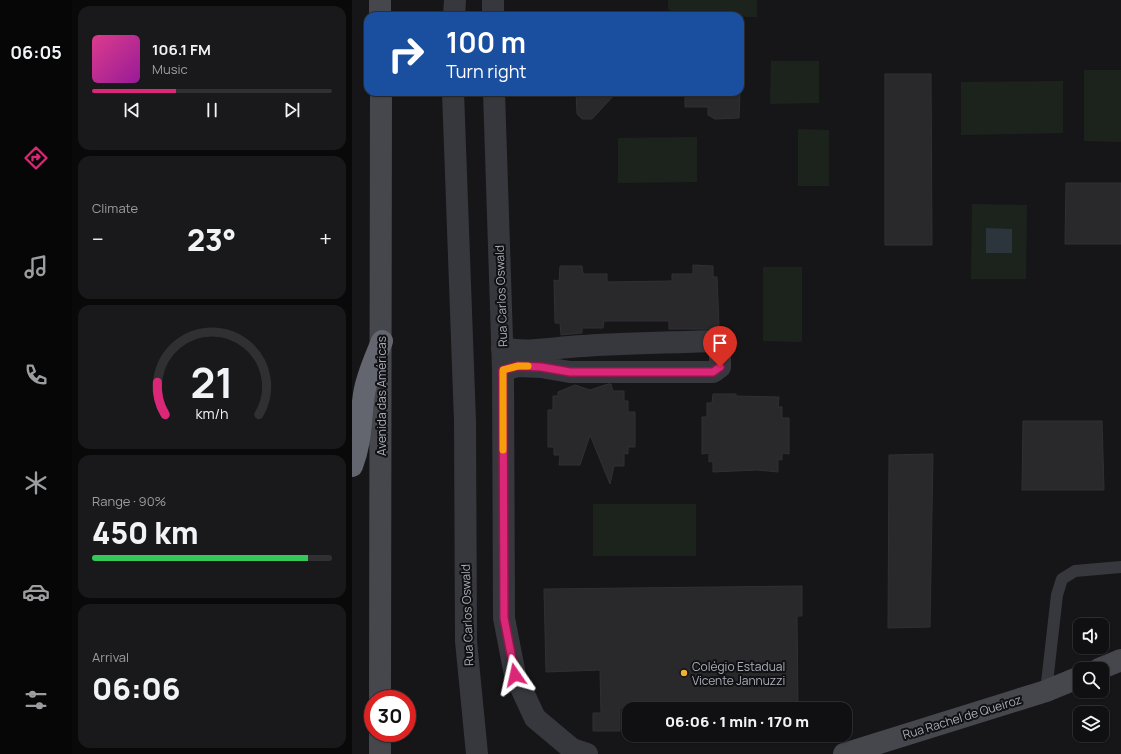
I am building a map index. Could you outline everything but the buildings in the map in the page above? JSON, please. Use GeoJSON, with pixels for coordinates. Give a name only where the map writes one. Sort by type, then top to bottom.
{"type":"FeatureCollection","features":[{"type":"Feature","properties":{"kind":"highway"},"geometry":{"type":"LineString","coordinates":[[352,466],[359,448],[364,394],[369,373],[382,341]]}},
{"type":"Feature","properties":{"kind":"main road"},"geometry":{"type":"LineString","coordinates":[[380,0],[380,12]]}},
{"type":"Feature","properties":{"kind":"main road","name":"Avenida das Américas"},"geometry":{"type":"LineString","coordinates":[[380,690],[382,341],[381,96]]}},
{"type":"Feature","properties":{"kind":"main road"},"geometry":{"type":"LineString","coordinates":[[1109,665],[1120,660]]}},
{"type":"Feature","properties":{"kind":"main road","name":"Rua Rachel de Queiroz"},"geometry":{"type":"LineString","coordinates":[[844,754],[1046,690],[1073,680]]}},
{"type":"Feature","properties":{"kind":"main road"},"geometry":{"type":"LineString","coordinates":[[380,742],[380,754]]}},
{"type":"Feature","properties":{"kind":"street"},"geometry":{"type":"LineString","coordinates":[[454,12],[455,0]]}},
{"type":"Feature","properties":{"kind":"street"},"geometry":{"type":"LineString","coordinates":[[493,0],[493,12]]}},
{"type":"Feature","properties":{"kind":"street","name":"Rua Carlos Oswald"},"geometry":{"type":"LineString","coordinates":[[453,96],[465,421],[466,641],[477,754]]}},
{"type":"Feature","properties":{"kind":"street","name":"Rua Carlos Oswald"},"geometry":{"type":"LineString","coordinates":[[494,96],[503,370],[504,618],[515,675],[535,718],[572,749],[587,754]]}},
{"type":"Feature","properties":{"kind":"street"},"geometry":{"type":"LineString","coordinates":[[502,348],[517,351],[542,351],[568,347],[712,341],[720,346],[720,367],[713,372],[570,372],[541,367],[518,366],[503,370]]}},
{"type":"Feature","properties":{"kind":"lane"},"geometry":{"type":"LineString","coordinates":[[1046,690],[1057,595],[1062,579],[1076,571],[1121,567]]}},
{"type":"Feature","properties":{"kind":"shaded area"},"geometry":{"type":"Polygon","coordinates":[[[668,0],[757,0],[757,17],[744,17],[744,12],[671,12],[668,9],[668,0]]]}},
{"type":"Feature","properties":{"kind":"shaded area"},"geometry":{"type":"Polygon","coordinates":[[[771,61],[819,61],[819,103],[770,104],[771,61]]]}},
{"type":"Feature","properties":{"kind":"shaded area"},"geometry":{"type":"Polygon","coordinates":[[[1084,70],[1121,70],[1121,142],[1084,141],[1084,70]]]}},
{"type":"Feature","properties":{"kind":"shaded area"},"geometry":{"type":"Polygon","coordinates":[[[1063,81],[1063,133],[961,135],[961,82],[1063,81]]]}},
{"type":"Feature","properties":{"kind":"shaded area"},"geometry":{"type":"Polygon","coordinates":[[[798,129],[829,130],[829,186],[798,186],[798,129]]]}},
{"type":"Feature","properties":{"kind":"shaded area"},"geometry":{"type":"Polygon","coordinates":[[[697,137],[697,182],[618,183],[618,138],[697,137]]]}},
{"type":"Feature","properties":{"kind":"shaded area"},"geometry":{"type":"Polygon","coordinates":[[[972,204],[1027,205],[1026,279],[971,279],[972,204]]]}},
{"type":"Feature","properties":{"kind":"shaded area"},"geometry":{"type":"Polygon","coordinates":[[[986,228],[1012,229],[1012,253],[986,253],[986,228]]]}},
{"type":"Feature","properties":{"kind":"shaded area"},"geometry":{"type":"Polygon","coordinates":[[[763,267],[802,267],[802,342],[763,341],[763,267]]]}},
{"type":"Feature","properties":{"kind":"shaded area"},"geometry":{"type":"Polygon","coordinates":[[[593,504],[696,504],[696,556],[593,556],[593,504]]]}},
{"type":"Feature","properties":{"kind":"slow traffic"},"geometry":{"type":"LineString","coordinates":[[503,450],[503,370],[518,366],[528,366]]}},
{"type":"Feature","properties":{"kind":"place","name":"Colégio Estadual Vicente Jannuzzi"},"geometry":{"type":"Point","coordinates":[684,673]}},
{"type":"Feature","properties":{"kind":"route"},"geometry":{"type":"LineString","coordinates":[[515,675],[504,618],[503,370],[518,366],[541,367],[570,372],[713,372],[720,367]]}}]}
